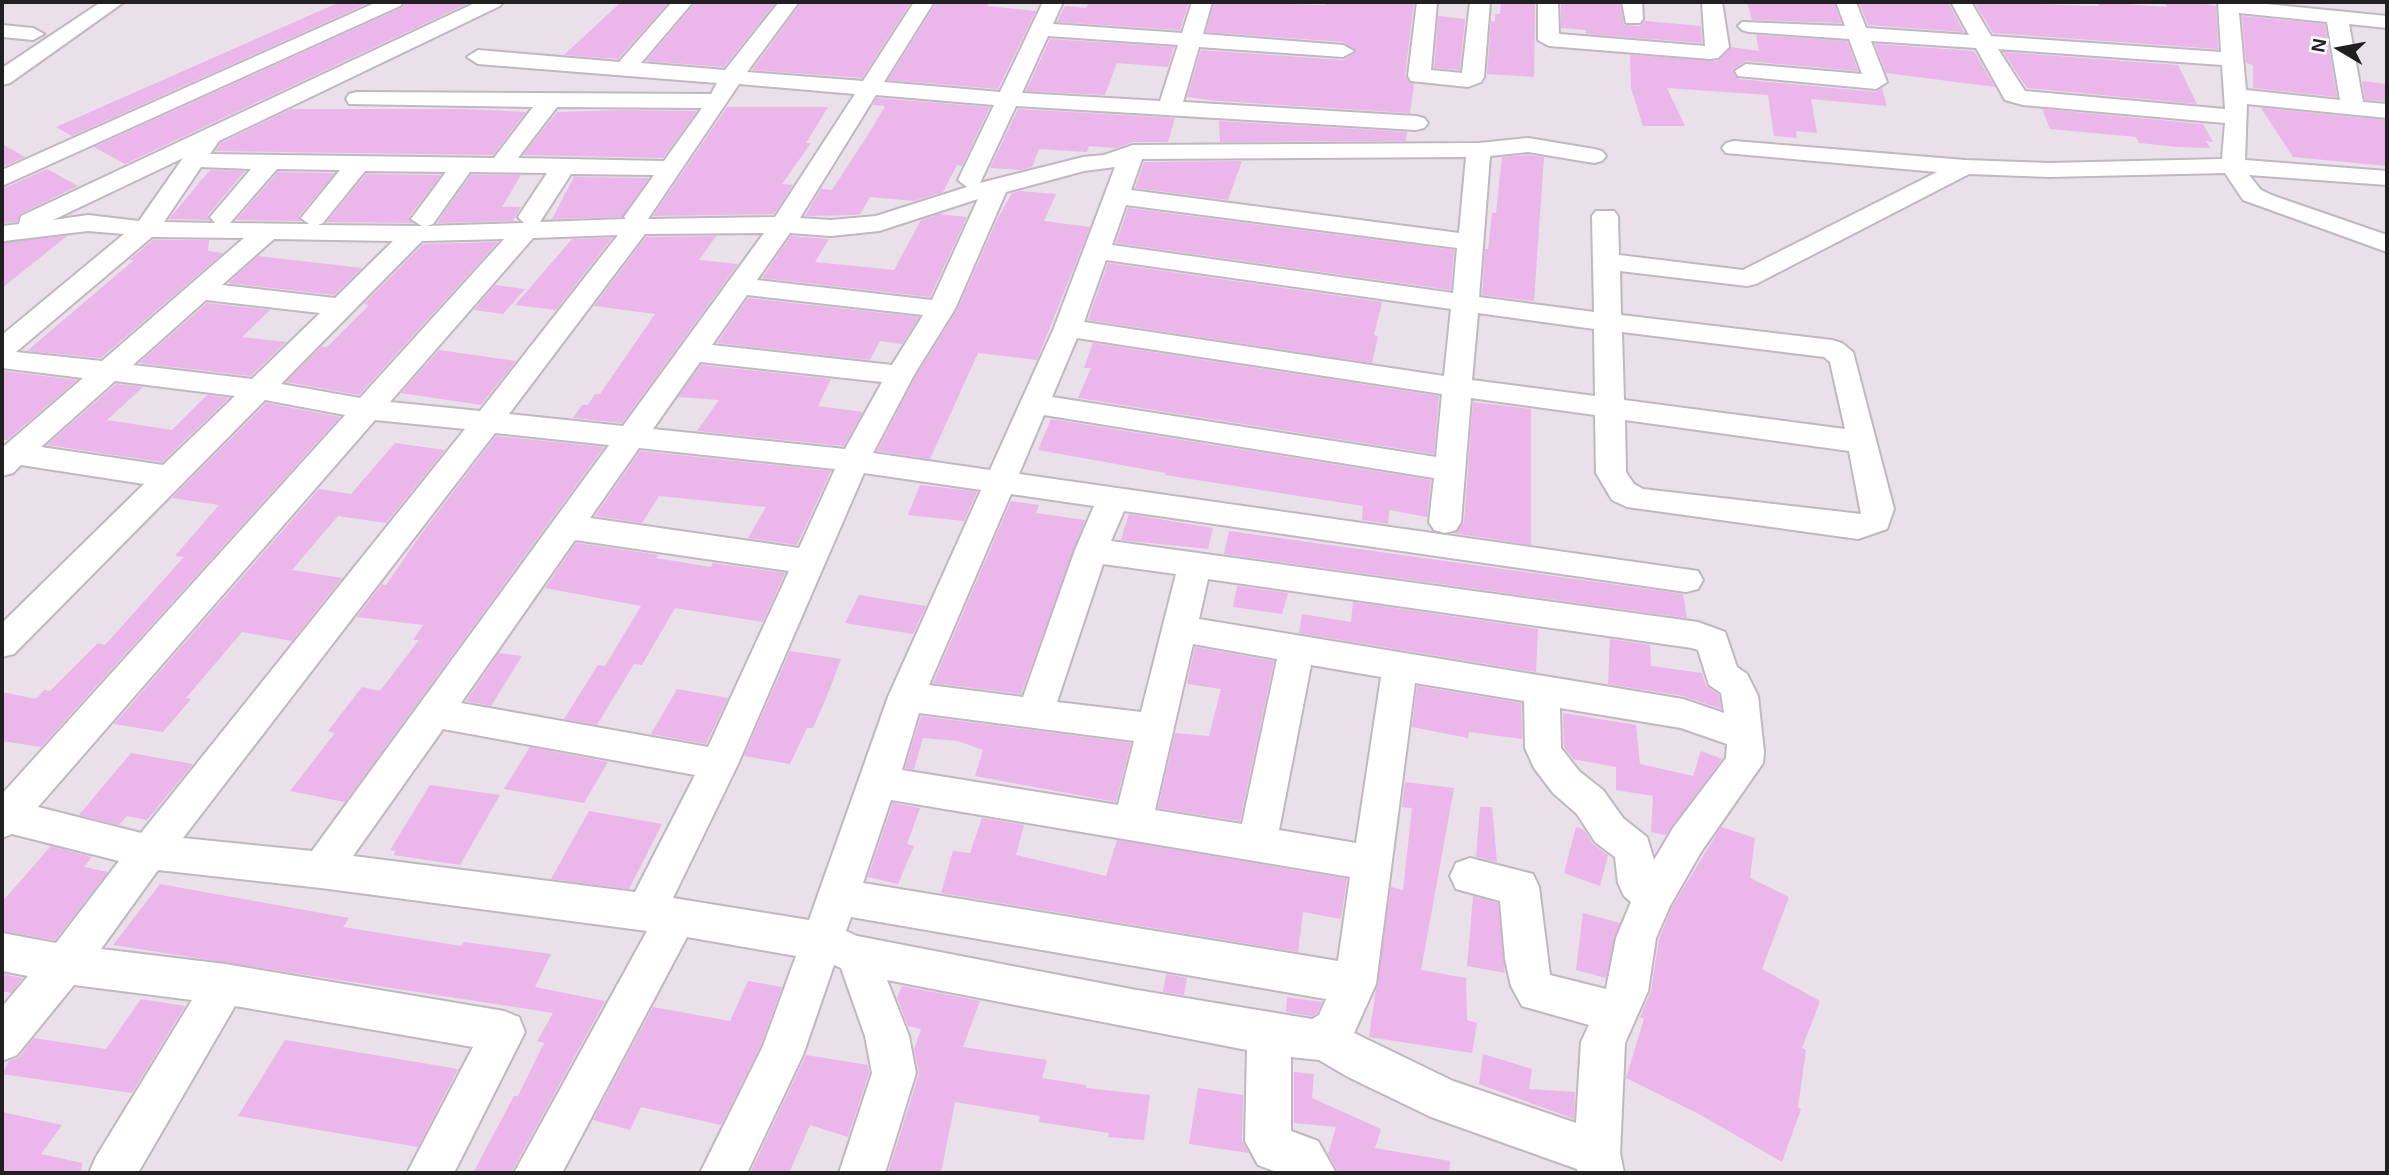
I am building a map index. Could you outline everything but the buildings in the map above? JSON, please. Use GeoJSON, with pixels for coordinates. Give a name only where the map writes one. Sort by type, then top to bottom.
{"type":"FeatureCollection","features":[{"type":"Feature","properties":{"kind":"street"},"geometry":{"type":"LineString","coordinates":[[2,78],[114,2]]}},
{"type":"Feature","properties":{"kind":"street"},"geometry":{"type":"LineString","coordinates":[[2,179],[393,2]]}},
{"type":"Feature","properties":{"kind":"street"},"geometry":{"type":"LineString","coordinates":[[3,234],[493,2]]}},
{"type":"Feature","properties":{"kind":"street"},"geometry":{"type":"LineString","coordinates":[[625,68],[683,2]]}},
{"type":"Feature","properties":{"kind":"street"},"geometry":{"type":"LineString","coordinates":[[2,1040],[65,964],[485,421],[568,319],[637,222],[669,168],[718,101],[732,76],[789,2]]}},
{"type":"Feature","properties":{"kind":"street"},"geometry":{"type":"LineString","coordinates":[[321,870],[569,527],[737,285],[783,225],[924,2]]}},
{"type":"Feature","properties":{"kind":"street"},"geometry":{"type":"LineString","coordinates":[[537,1173],[661,915],[719,764],[854,461],[900,375],[941,309],[1008,99],[1053,2]]}},
{"type":"Feature","properties":{"kind":"street"},"geometry":{"type":"LineString","coordinates":[[1170,107],[1202,2]]}},
{"type":"Feature","properties":{"kind":"street"},"geometry":{"type":"LineString","coordinates":[[1548,2],[1549,40],[1710,53],[1718,47],[1712,2]]}},
{"type":"Feature","properties":{"kind":"street"},"geometry":{"type":"LineString","coordinates":[[1746,71],[1876,82],[1846,2]]}},
{"type":"Feature","properties":{"kind":"street"},"geometry":{"type":"LineString","coordinates":[[1961,2],[2009,91],[2022,98],[2387,111]]}},
{"type":"Feature","properties":{"kind":"street"},"geometry":{"type":"LineString","coordinates":[[2387,22],[2227,4],[2236,107],[2233,166],[2252,195],[2387,244]]}},
{"type":"Feature","properties":{"kind":"street"},"geometry":{"type":"LineString","coordinates":[[1426,8],[1480,10],[1473,77],[1468,80],[1419,76],[1426,8]]}},
{"type":"Feature","properties":{"kind":"street"},"geometry":{"type":"LineString","coordinates":[[2337,18],[2354,108]]}},
{"type":"Feature","properties":{"kind":"street"},"geometry":{"type":"LineString","coordinates":[[1749,26],[2231,59]]}},
{"type":"Feature","properties":{"kind":"street"},"geometry":{"type":"LineString","coordinates":[[1040,29],[1343,51]]}},
{"type":"Feature","properties":{"kind":"street"},"geometry":{"type":"LineString","coordinates":[[2,31],[33,34]]}},
{"type":"Feature","properties":{"kind":"street"},"geometry":{"type":"LineString","coordinates":[[478,57],[871,86],[1008,99],[1416,123]]}},
{"type":"Feature","properties":{"kind":"street"},"geometry":{"type":"LineString","coordinates":[[183,69],[214,83]]}},
{"type":"Feature","properties":{"kind":"street"},"geometry":{"type":"LineString","coordinates":[[357,99],[718,101]]}},
{"type":"Feature","properties":{"kind":"street"},"geometry":{"type":"LineString","coordinates":[[502,164],[551,99]]}},
{"type":"Feature","properties":{"kind":"street"},"geometry":{"type":"LineString","coordinates":[[161,107],[211,135]]}},
{"type":"Feature","properties":{"kind":"street"},"geometry":{"type":"LineString","coordinates":[[2,349],[146,229],[211,135]]}},
{"type":"Feature","properties":{"kind":"street"},"geometry":{"type":"LineString","coordinates":[[3,234],[88,223],[146,229],[269,230],[637,222],[831,228],[879,223],[983,184],[1083,164],[1108,162],[1133,152],[1479,150],[1528,145],[1594,156]]}},
{"type":"Feature","properties":{"kind":"street"},"geometry":{"type":"LineString","coordinates":[[1734,148],[1965,167],[2049,170],[2233,166],[2387,178]]}},
{"type":"Feature","properties":{"kind":"street"},"geometry":{"type":"LineString","coordinates":[[1445,522],[1479,150]]}},
{"type":"Feature","properties":{"kind":"street"},"geometry":{"type":"LineString","coordinates":[[862,1173],[894,1073],[887,1036],[840,948],[838,897],[879,782],[905,697],[1068,328],[1099,251],[1133,152]]}},
{"type":"Feature","properties":{"kind":"street"},"geometry":{"type":"LineString","coordinates":[[207,161],[669,168]]}},
{"type":"Feature","properties":{"kind":"street"},"geometry":{"type":"LineString","coordinates":[[223,217],[271,162]]}},
{"type":"Feature","properties":{"kind":"street"},"geometry":{"type":"LineString","coordinates":[[314,218],[359,163]]}},
{"type":"Feature","properties":{"kind":"street"},"geometry":{"type":"LineString","coordinates":[[2,644],[420,227],[463,165]]}},
{"type":"Feature","properties":{"kind":"street"},"geometry":{"type":"LineString","coordinates":[[564,165],[527,225],[367,409],[3,817],[149,852],[321,870],[661,915],[840,948],[1130,1009],[1312,1040],[1323,1038],[1334,1030],[1355,984],[1400,666]]}},
{"type":"Feature","properties":{"kind":"street"},"geometry":{"type":"LineString","coordinates":[[1606,261],[1747,278],[1965,167]]}},
{"type":"Feature","properties":{"kind":"street"},"geometry":{"type":"LineString","coordinates":[[1117,196],[1472,242]]}},
{"type":"Feature","properties":{"kind":"street"},"geometry":{"type":"LineString","coordinates":[[1099,251],[1465,303],[1608,322],[1840,352],[1878,509],[1876,521],[1869,526],[1858,527],[1638,499],[1623,492],[1611,473],[1610,407],[1608,322],[1605,216]]}},
{"type":"Feature","properties":{"kind":"street"},"geometry":{"type":"LineString","coordinates":[[8,460],[269,230]]}},
{"type":"Feature","properties":{"kind":"street"},"geometry":{"type":"LineString","coordinates":[[737,285],[941,309]]}},
{"type":"Feature","properties":{"kind":"street"},"geometry":{"type":"LineString","coordinates":[[200,291],[342,307]]}},
{"type":"Feature","properties":{"kind":"street"},"geometry":{"type":"LineString","coordinates":[[1068,328],[1457,387],[1863,442]]}},
{"type":"Feature","properties":{"kind":"street"},"geometry":{"type":"LineString","coordinates":[[691,352],[900,375]]}},
{"type":"Feature","properties":{"kind":"street"},"geometry":{"type":"LineString","coordinates":[[2,359],[259,389],[367,409],[854,461],[997,484],[1114,497],[1686,580]]}},
{"type":"Feature","properties":{"kind":"street"},"geometry":{"type":"LineString","coordinates":[[1034,404],[1449,470]]}},
{"type":"Feature","properties":{"kind":"street"},"geometry":{"type":"LineString","coordinates":[[8,460],[171,477]]}},
{"type":"Feature","properties":{"kind":"street"},"geometry":{"type":"LineString","coordinates":[[1035,713],[1091,550],[1114,497]]}},
{"type":"Feature","properties":{"kind":"street"},"geometry":{"type":"LineString","coordinates":[[569,527],[809,562]]}},
{"type":"Feature","properties":{"kind":"street"},"geometry":{"type":"LineString","coordinates":[[1091,550],[1709,638],[1713,642],[1721,675],[1738,687],[1744,731],[1744,763],[1687,840],[1654,896],[1636,938],[1627,991],[1602,1042],[1599,1163],[1447,1101],[1363,1062],[1323,1038]]}},
{"type":"Feature","properties":{"kind":"street"},"geometry":{"type":"LineString","coordinates":[[1132,825],[1195,565]]}},
{"type":"Feature","properties":{"kind":"street"},"geometry":{"type":"LineString","coordinates":[[1580,565],[1581,619]]}},
{"type":"Feature","properties":{"kind":"street"},"geometry":{"type":"LineString","coordinates":[[1180,629],[1683,714],[1721,728],[1744,731]]}},
{"type":"Feature","properties":{"kind":"street"},"geometry":{"type":"LineString","coordinates":[[1258,844],[1297,648]]}},
{"type":"Feature","properties":{"kind":"street"},"geometry":{"type":"LineString","coordinates":[[1542,690],[1543,748],[1546,757],[1566,782],[1590,802],[1609,830],[1633,849],[1638,883],[1654,896]]}},
{"type":"Feature","properties":{"kind":"street"},"geometry":{"type":"LineString","coordinates":[[905,697],[1155,729]]}},
{"type":"Feature","properties":{"kind":"street"},"geometry":{"type":"LineString","coordinates":[[436,713],[719,764]]}},
{"type":"Feature","properties":{"kind":"street"},"geometry":{"type":"LineString","coordinates":[[879,782],[1373,863]]}},
{"type":"Feature","properties":{"kind":"street"},"geometry":{"type":"LineString","coordinates":[[1470,876],[1519,887],[1526,959],[1532,986],[1537,992],[1617,1012]]}},
{"type":"Feature","properties":{"kind":"street"},"geometry":{"type":"LineString","coordinates":[[838,897],[1355,984]]}},
{"type":"Feature","properties":{"kind":"street"},"geometry":{"type":"LineString","coordinates":[[723,1173],[781,1055],[840,948]]}},
{"type":"Feature","properties":{"kind":"street"},"geometry":{"type":"LineString","coordinates":[[2,952],[65,964],[225,984],[504,1032],[430,1173]]}},
{"type":"Feature","properties":{"kind":"street"},"geometry":{"type":"LineString","coordinates":[[112,1173],[225,984]]}},
{"type":"Feature","properties":{"kind":"street"},"geometry":{"type":"LineString","coordinates":[[1269,1033],[1268,1141],[1274,1149],[1302,1157],[1313,1173]]}}]}
